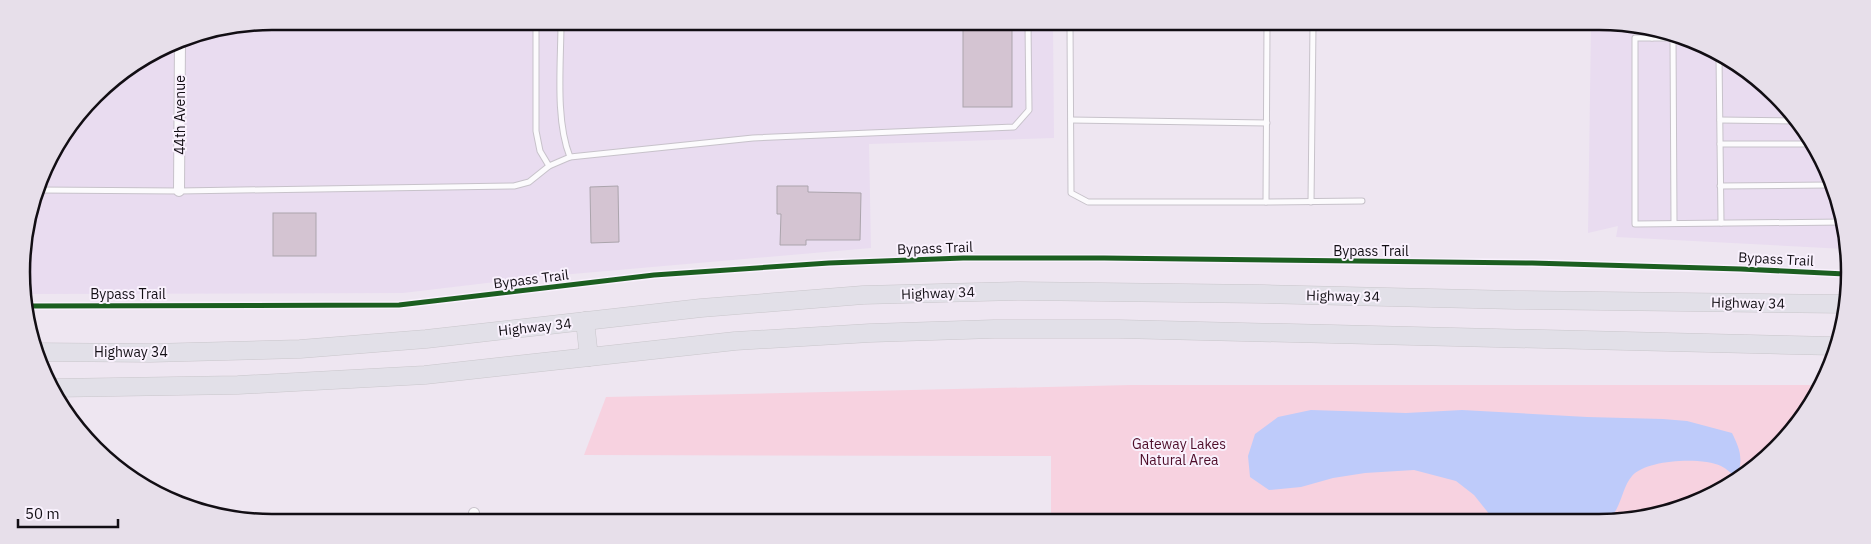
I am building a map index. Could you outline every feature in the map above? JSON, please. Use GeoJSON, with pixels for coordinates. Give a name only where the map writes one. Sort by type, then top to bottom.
{"type":"FeatureCollection","features":[{"type":"Feature","properties":{"kind":"highway","name":"Highway 34"},"geometry":{"type":"LineString","coordinates":[[44,352],[150,353],[300,349],[426,339],[700,308],[863,295],[1020,291],[1839,304]]}},
{"type":"Feature","properties":{"kind":"highway"},"geometry":{"type":"LineString","coordinates":[[585,322],[589,357]]}},
{"type":"Feature","properties":{"kind":"highway"},"geometry":{"type":"LineString","coordinates":[[59,388],[238,386],[424,375],[735,341],[870,333],[994,329],[1119,329],[1829,346]]}},
{"type":"Feature","properties":{"kind":"street","name":"44th Avenue"},"geometry":{"type":"LineString","coordinates":[[179,191],[180,48]]}},
{"type":"Feature","properties":{"kind":"lane"},"geometry":{"type":"LineString","coordinates":[[536,30],[536,131],[540,151],[549,166]]}},
{"type":"Feature","properties":{"kind":"lane"},"geometry":{"type":"LineString","coordinates":[[561,30],[561,125],[564,143],[570,157]]}},
{"type":"Feature","properties":{"kind":"lane"},"geometry":{"type":"LineString","coordinates":[[44,190],[179,191],[514,186],[529,182],[549,166],[570,157],[753,138],[1014,127],[1029,110],[1028,30]]}},
{"type":"Feature","properties":{"kind":"lane"},"geometry":{"type":"LineString","coordinates":[[1070,30],[1070,193],[1088,202],[1362,201]]}},
{"type":"Feature","properties":{"kind":"lane"},"geometry":{"type":"LineString","coordinates":[[1266,202],[1268,30]]}},
{"type":"Feature","properties":{"kind":"lane"},"geometry":{"type":"LineString","coordinates":[[1311,202],[1313,30]]}},
{"type":"Feature","properties":{"kind":"lane"},"geometry":{"type":"LineString","coordinates":[[1662,38],[1635,38],[1635,224],[1835,222]]}},
{"type":"Feature","properties":{"kind":"lane"},"geometry":{"type":"LineString","coordinates":[[1674,223],[1675,42]]}},
{"type":"Feature","properties":{"kind":"lane"},"geometry":{"type":"LineString","coordinates":[[1719,62],[1721,223]]}},
{"type":"Feature","properties":{"kind":"lane"},"geometry":{"type":"LineString","coordinates":[[1071,120],[1267,123]]}},
{"type":"Feature","properties":{"kind":"lane"},"geometry":{"type":"LineString","coordinates":[[1720,120],[1788,121]]}},
{"type":"Feature","properties":{"kind":"lane"},"geometry":{"type":"LineString","coordinates":[[1720,144],[1804,144]]}},
{"type":"Feature","properties":{"kind":"lane"},"geometry":{"type":"LineString","coordinates":[[1720,186],[1825,185]]}},
{"type":"Feature","properties":{"kind":"shaded area"},"geometry":{"type":"Polygon","coordinates":[[[272,30],[1053,30],[1054,138],[869,144],[871,248],[538,277],[403,293],[31,294],[30,272],[32,240],[38,209],[48,179],[62,151],[90,112],[112,90],[151,62],[179,48],[209,38],[240,32],[272,30]]]}},
{"type":"Feature","properties":{"kind":"shaded area"},"geometry":{"type":"Polygon","coordinates":[[[1591,30],[1599,30],[1631,32],[1662,38],[1692,48],[1720,62],[1759,90],[1781,112],[1809,151],[1823,179],[1833,209],[1840,249],[1616,237],[1618,226],[1588,233],[1591,30]]]}},
{"type":"Feature","properties":{"kind":"green space","name":"Gateway Lakes Natural Area"},"geometry":{"type":"Polygon","coordinates":[[[1131,385],[1813,385],[1781,432],[1759,454],[1720,482],[1692,496],[1662,506],[1631,512],[1599,514],[1051,514],[1051,456],[584,455],[606,397],[1131,385]]]}},
{"type":"Feature","properties":{"kind":"water"},"geometry":{"type":"Polygon","coordinates":[[[1311,410],[1406,413],[1462,410],[1687,421],[1732,433],[1739,450],[1740,465],[1739,469],[1732,474],[1721,466],[1701,461],[1675,461],[1639,470],[1628,481],[1614,513],[1489,514],[1474,495],[1456,481],[1414,470],[1365,473],[1333,478],[1301,487],[1269,490],[1250,477],[1248,456],[1255,434],[1278,417],[1311,410]]]}},
{"type":"Feature","properties":{"kind":"building"},"geometry":{"type":"Polygon","coordinates":[[[963,30],[1012,30],[1012,107],[963,107],[963,30]]]}},
{"type":"Feature","properties":{"kind":"building"},"geometry":{"type":"Polygon","coordinates":[[[618,186],[619,242],[591,243],[590,187],[618,186]]]}},
{"type":"Feature","properties":{"kind":"building"},"geometry":{"type":"Polygon","coordinates":[[[777,186],[808,186],[808,192],[861,193],[860,240],[806,240],[806,245],[780,245],[781,214],[777,214],[777,186]]]}},
{"type":"Feature","properties":{"kind":"building"},"geometry":{"type":"Polygon","coordinates":[[[273,213],[316,213],[316,256],[273,256],[273,213]]]}},
{"type":"Feature","properties":{"kind":"cycle path","name":"Bypass Trail"},"geometry":{"type":"LineString","coordinates":[[32,306],[399,305],[654,275],[829,263],[963,258],[1532,263],[1841,274]]}}]}
